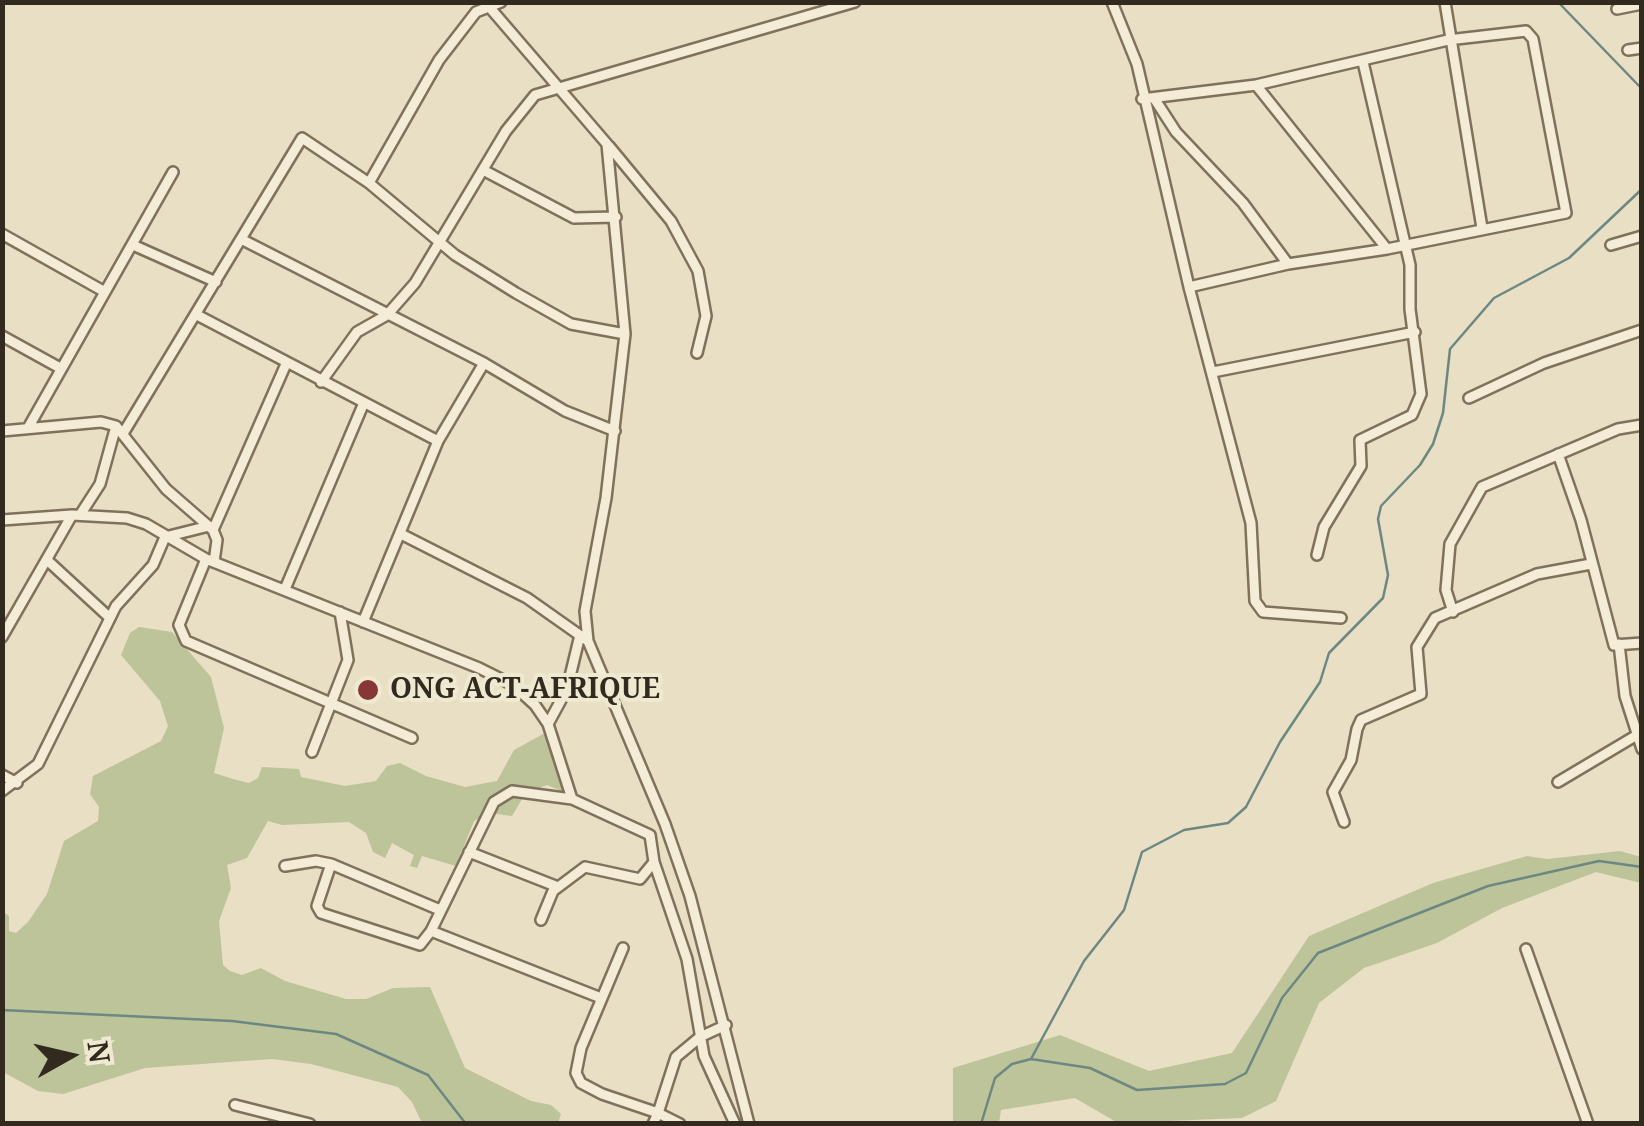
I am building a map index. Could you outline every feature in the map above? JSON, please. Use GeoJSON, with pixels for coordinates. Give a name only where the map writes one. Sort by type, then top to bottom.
{"type":"FeatureCollection","features":[{"type":"Feature","properties":{"kind":"street"},"geometry":{"type":"LineString","coordinates":[[369,183],[440,60],[476,12],[486,4],[502,2]]}},
{"type":"Feature","properties":{"kind":"street"},"geometry":{"type":"LineString","coordinates":[[321,382],[357,332],[388,315],[440,242],[522,108],[535,95],[855,2]]}},
{"type":"Feature","properties":{"kind":"street"},"geometry":{"type":"LineString","coordinates":[[1112,2],[1137,64],[1142,100],[1251,523],[1255,601],[1263,612],[1341,618]]}},
{"type":"Feature","properties":{"kind":"street"},"geometry":{"type":"LineString","coordinates":[[1445,2],[1448,40],[1482,228]]}},
{"type":"Feature","properties":{"kind":"street"},"geometry":{"type":"LineString","coordinates":[[486,4],[672,221],[698,271],[706,316],[697,352]]}},
{"type":"Feature","properties":{"kind":"street"},"geometry":{"type":"LineString","coordinates":[[1616,9],[1642,4]]}},
{"type":"Feature","properties":{"kind":"street"},"geometry":{"type":"LineString","coordinates":[[1142,100],[1256,86],[1448,40],[1514,30],[1526,31],[1534,39],[1566,213],[1387,250],[1288,264],[1189,287]]}},
{"type":"Feature","properties":{"kind":"street"},"geometry":{"type":"LineString","coordinates":[[1628,50],[1642,48]]}},
{"type":"Feature","properties":{"kind":"street"},"geometry":{"type":"LineString","coordinates":[[1317,555],[1324,527],[1361,466],[1360,440],[1412,415],[1419,405],[1421,370],[1410,266],[1363,62]]}},
{"type":"Feature","properties":{"kind":"street"},"geometry":{"type":"LineString","coordinates":[[1256,86],[1387,250]]}},
{"type":"Feature","properties":{"kind":"street"},"geometry":{"type":"LineString","coordinates":[[1154,98],[1176,132],[1243,203],[1288,264]]}},
{"type":"Feature","properties":{"kind":"street"},"geometry":{"type":"LineString","coordinates":[[2,637],[47,560],[100,484],[120,429],[198,314],[302,138],[369,183],[440,242],[571,324],[625,334]]}},
{"type":"Feature","properties":{"kind":"street"},"geometry":{"type":"LineString","coordinates":[[548,724],[567,688],[584,638],[591,562],[615,431],[625,334],[607,144]]}},
{"type":"Feature","properties":{"kind":"street"},"geometry":{"type":"LineString","coordinates":[[485,171],[574,218],[616,217]]}},
{"type":"Feature","properties":{"kind":"street"},"geometry":{"type":"LineString","coordinates":[[28,428],[173,172]]}},
{"type":"Feature","properties":{"kind":"street"},"geometry":{"type":"LineString","coordinates":[[2,234],[105,292]]}},
{"type":"Feature","properties":{"kind":"street"},"geometry":{"type":"LineString","coordinates":[[1611,245],[1642,236]]}},
{"type":"Feature","properties":{"kind":"street"},"geometry":{"type":"LineString","coordinates":[[241,238],[484,363],[566,411],[615,431]]}},
{"type":"Feature","properties":{"kind":"street"},"geometry":{"type":"LineString","coordinates":[[133,245],[216,282]]}},
{"type":"Feature","properties":{"kind":"street"},"geometry":{"type":"LineString","coordinates":[[198,314],[363,405],[438,441]]}},
{"type":"Feature","properties":{"kind":"street"},"geometry":{"type":"LineString","coordinates":[[1469,398],[1544,363],[1642,330]]}},
{"type":"Feature","properties":{"kind":"street"},"geometry":{"type":"LineString","coordinates":[[1213,372],[1416,332]]}},
{"type":"Feature","properties":{"kind":"street"},"geometry":{"type":"LineString","coordinates":[[2,336],[60,368]]}},
{"type":"Feature","properties":{"kind":"street"},"geometry":{"type":"LineString","coordinates":[[364,622],[438,441],[484,363]]}},
{"type":"Feature","properties":{"kind":"street"},"geometry":{"type":"LineString","coordinates":[[211,528],[286,364]]}},
{"type":"Feature","properties":{"kind":"street"},"geometry":{"type":"LineString","coordinates":[[285,589],[363,405]]}},
{"type":"Feature","properties":{"kind":"street"},"geometry":{"type":"LineString","coordinates":[[2,431],[101,422],[120,429],[138,458],[211,528],[217,540],[179,625],[182,637],[412,738]]}},
{"type":"Feature","properties":{"kind":"street"},"geometry":{"type":"LineString","coordinates":[[1453,612],[1446,590],[1450,544],[1477,494],[1488,483],[1618,430],[1642,425]]}},
{"type":"Feature","properties":{"kind":"street"},"geometry":{"type":"LineString","coordinates":[[1558,454],[1614,644],[1642,643]]}},
{"type":"Feature","properties":{"kind":"street"},"geometry":{"type":"LineString","coordinates":[[2,520],[76,515],[134,520],[210,560],[502,679],[525,694],[548,724],[572,800]]}},
{"type":"Feature","properties":{"kind":"street"},"geometry":{"type":"LineString","coordinates":[[164,536],[211,528]]}},
{"type":"Feature","properties":{"kind":"street"},"geometry":{"type":"LineString","coordinates":[[401,534],[527,598],[584,638],[665,824],[726,1025],[749,1124]]}},
{"type":"Feature","properties":{"kind":"street"},"geometry":{"type":"LineString","coordinates":[[2,791],[38,764],[110,618],[153,565],[164,536]]}},
{"type":"Feature","properties":{"kind":"street"},"geometry":{"type":"LineString","coordinates":[[47,560],[110,618]]}},
{"type":"Feature","properties":{"kind":"street"},"geometry":{"type":"LineString","coordinates":[[1344,822],[1332,792],[1351,760],[1360,720],[1421,694],[1417,647],[1436,618],[1537,574],[1591,564]]}},
{"type":"Feature","properties":{"kind":"street"},"geometry":{"type":"LineString","coordinates":[[312,752],[334,705],[348,660],[340,612]]}},
{"type":"Feature","properties":{"kind":"street"},"geometry":{"type":"LineString","coordinates":[[1619,644],[1642,749]]}},
{"type":"Feature","properties":{"kind":"street"},"geometry":{"type":"LineString","coordinates":[[1558,782],[1637,735]]}},
{"type":"Feature","properties":{"kind":"street"},"geometry":{"type":"LineString","coordinates":[[2,775],[18,782]]}},
{"type":"Feature","properties":{"kind":"street"},"geometry":{"type":"LineString","coordinates":[[330,864],[317,906],[321,914],[412,945],[420,944],[431,932],[487,812],[504,794],[530,790],[572,800],[650,835]]}},
{"type":"Feature","properties":{"kind":"street"},"geometry":{"type":"LineString","coordinates":[[650,835],[665,824]]}},
{"type":"Feature","properties":{"kind":"street"},"geometry":{"type":"LineString","coordinates":[[650,835],[654,862],[684,947],[704,1056],[735,1124]]}},
{"type":"Feature","properties":{"kind":"street"},"geometry":{"type":"LineString","coordinates":[[469,852],[558,887]]}},
{"type":"Feature","properties":{"kind":"street"},"geometry":{"type":"LineString","coordinates":[[285,866],[316,861],[330,864],[440,910]]}},
{"type":"Feature","properties":{"kind":"street"},"geometry":{"type":"LineString","coordinates":[[541,920],[558,887],[589,866],[643,879],[654,862]]}},
{"type":"Feature","properties":{"kind":"street"},"geometry":{"type":"LineString","coordinates":[[431,932],[601,998]]}},
{"type":"Feature","properties":{"kind":"street"},"geometry":{"type":"LineString","coordinates":[[623,948],[576,1067],[578,1078],[602,1094],[680,1124]]}},
{"type":"Feature","properties":{"kind":"street"},"geometry":{"type":"LineString","coordinates":[[1526,949],[1588,1124]]}},
{"type":"Feature","properties":{"kind":"street"},"geometry":{"type":"LineString","coordinates":[[653,1124],[676,1057],[700,1036],[726,1025]]}},
{"type":"Feature","properties":{"kind":"street"},"geometry":{"type":"LineString","coordinates":[[235,1105],[310,1124]]}},
{"type":"Feature","properties":{"kind":"green space"},"geometry":{"type":"Polygon","coordinates":[[[139,627],[172,632],[211,677],[224,728],[214,773],[233,779],[249,783],[258,778],[262,767],[299,769],[301,777],[345,786],[376,781],[387,766],[400,763],[426,776],[465,787],[497,781],[514,750],[545,733],[564,792],[547,785],[525,794],[512,816],[490,813],[474,821],[456,866],[422,856],[417,868],[410,866],[414,855],[392,843],[385,858],[373,852],[366,833],[349,822],[282,825],[268,821],[247,858],[227,865],[231,888],[219,921],[223,965],[242,975],[261,968],[285,981],[346,999],[366,999],[393,988],[430,987],[465,1068],[531,1101],[551,1105],[561,1114],[558,1123],[422,1123],[412,1102],[398,1087],[311,1064],[272,1059],[145,1068],[63,1094],[38,1091],[3,1072],[2,911],[9,916],[9,931],[16,933],[28,922],[47,894],[64,841],[98,821],[99,807],[90,794],[93,776],[161,741],[168,726],[160,701],[121,655],[130,633],[139,627]]]}},
{"type":"Feature","properties":{"kind":"green space"},"geometry":{"type":"Polygon","coordinates":[[[1620,851],[1641,857],[1641,883],[1596,872],[1502,908],[1437,943],[1364,968],[1319,1003],[1276,1101],[1242,1118],[1118,1123],[1075,1098],[1001,1110],[999,1123],[953,1123],[953,1068],[1060,1035],[1149,1071],[1232,1053],[1309,936],[1433,883],[1527,856],[1547,859],[1620,851]]]}},
{"type":"Feature","properties":{"kind":"waterway"},"geometry":{"type":"LineString","coordinates":[[1558,2],[1642,89]]}},
{"type":"Feature","properties":{"kind":"waterway"},"geometry":{"type":"LineString","coordinates":[[1031,1059],[1084,961],[1124,910],[1142,852],[1184,830],[1228,823],[1246,807],[1280,742],[1320,682],[1329,653],[1383,598],[1388,575],[1378,519],[1381,506],[1420,465],[1433,444],[1443,413],[1450,349],[1494,298],[1569,258],[1642,189]]}},
{"type":"Feature","properties":{"kind":"waterway"},"geometry":{"type":"LineString","coordinates":[[981,1124],[995,1078],[1012,1064],[1031,1059],[1090,1068],[1137,1090],[1225,1084],[1246,1073],[1282,998],[1318,953],[1488,886],[1599,861],[1642,867]]}},
{"type":"Feature","properties":{"kind":"waterway"},"geometry":{"type":"LineString","coordinates":[[2,1010],[232,1021],[336,1034],[428,1075],[466,1124]]}},
{"type":"Feature","properties":{"kind":"place","name":"ONG ACT-AFRIQUE"},"geometry":{"type":"Point","coordinates":[368,690]}}]}
